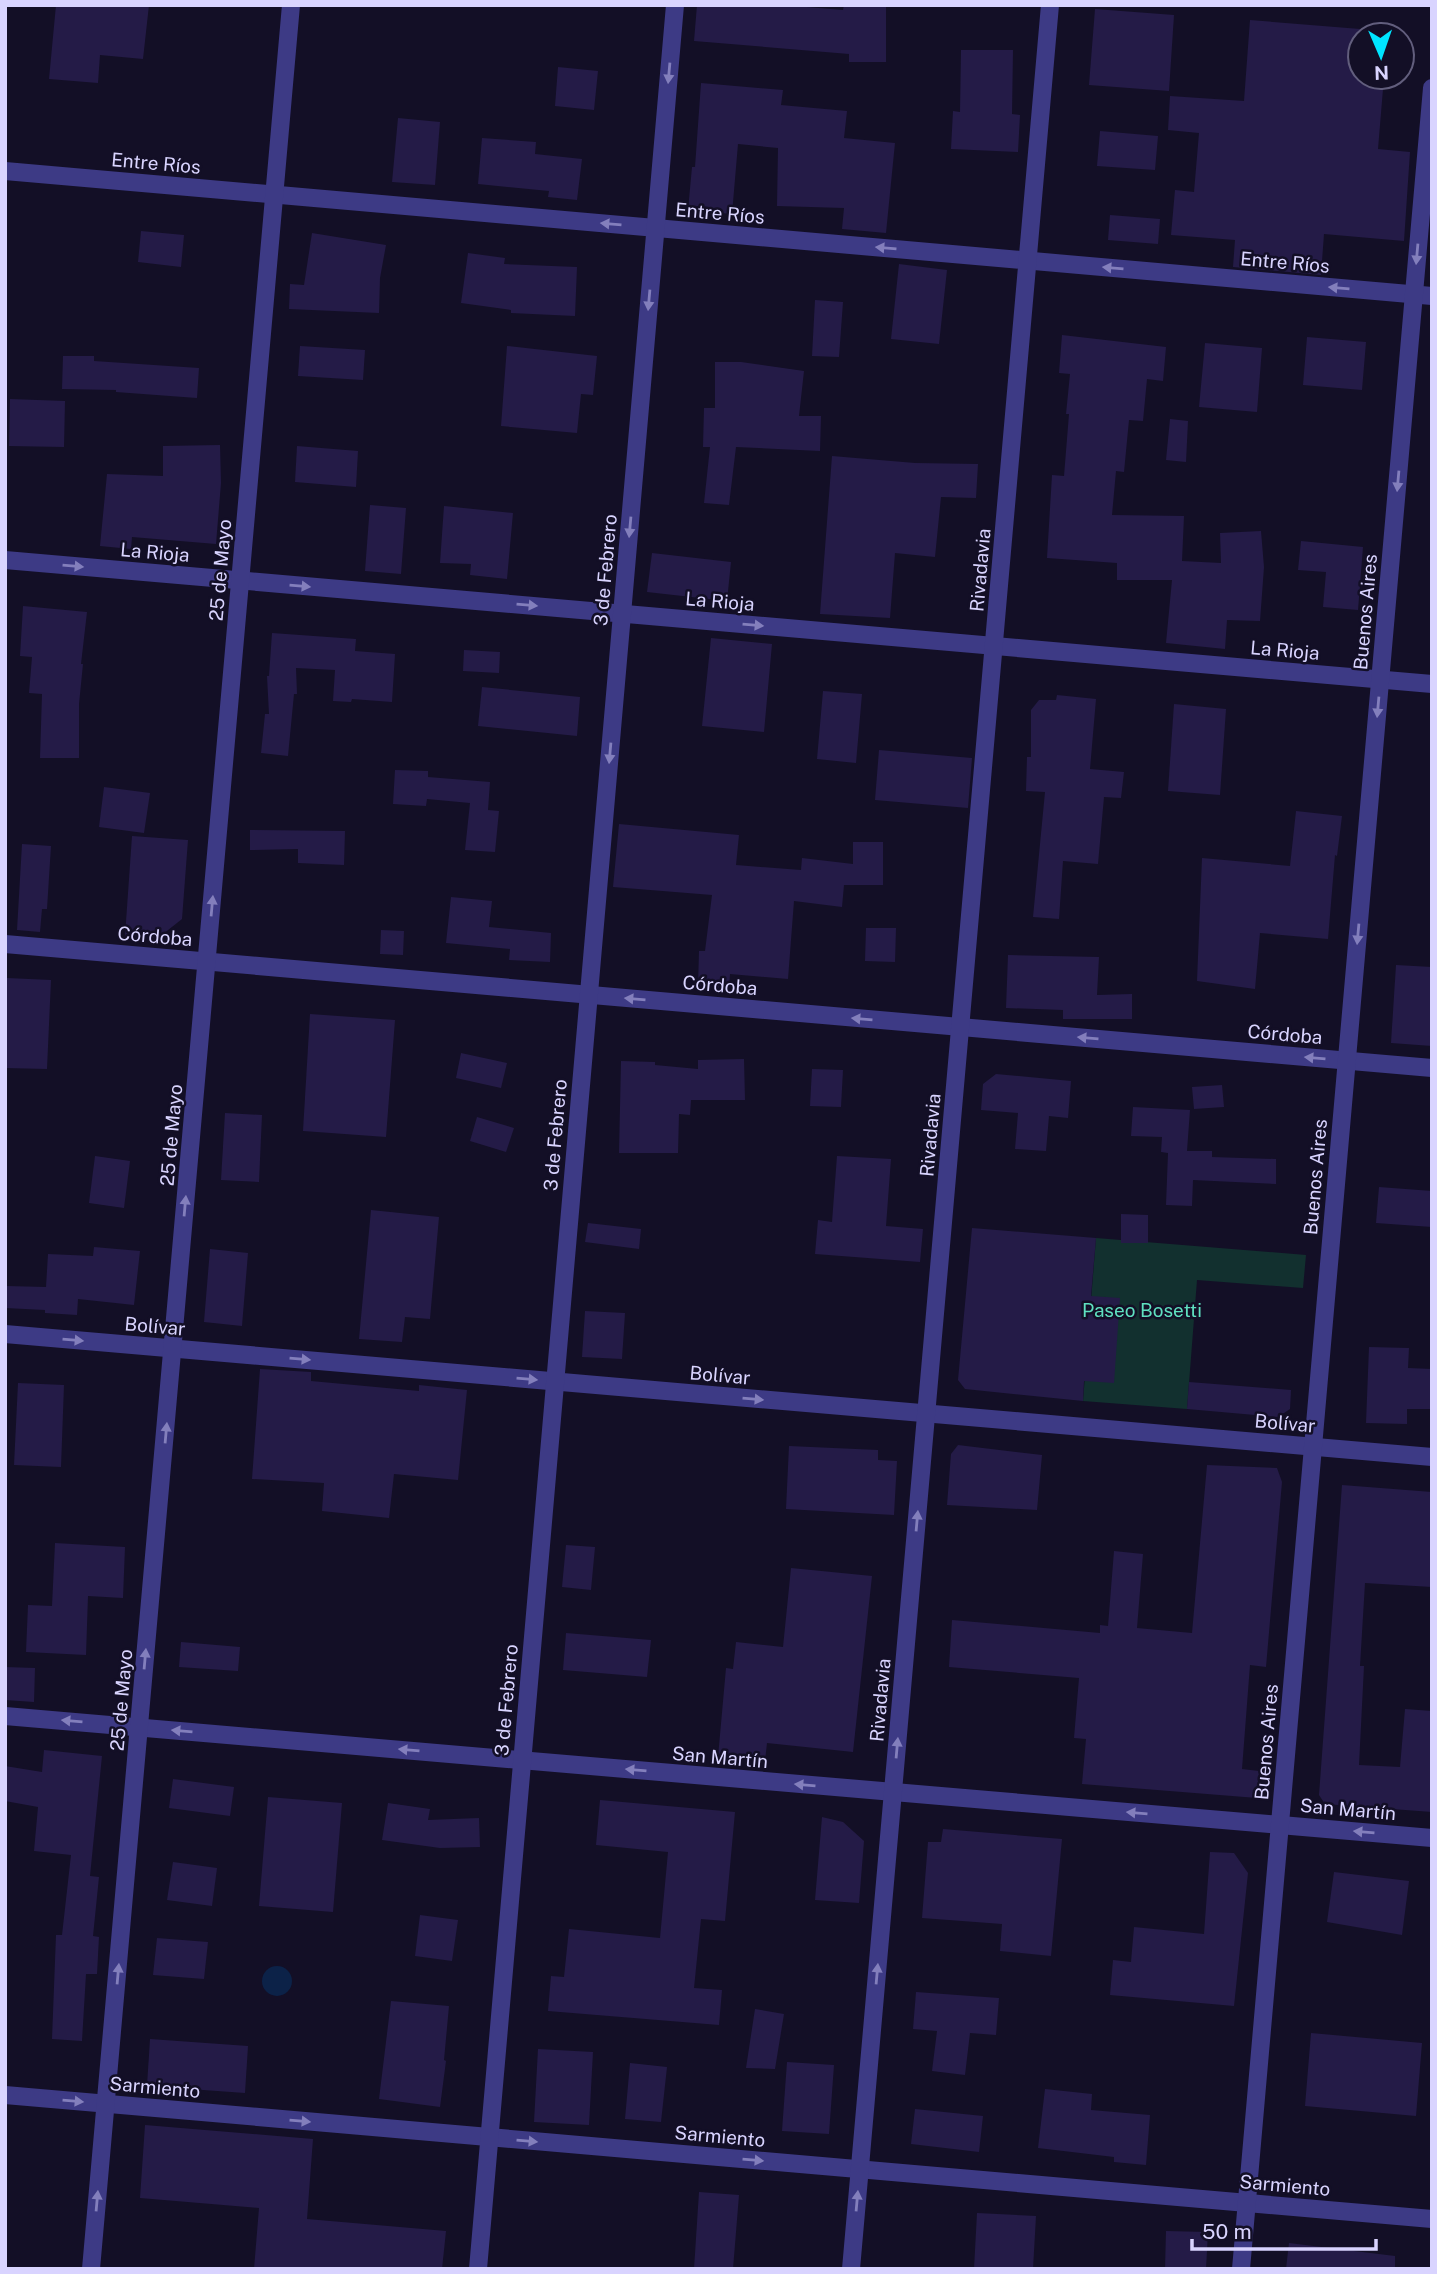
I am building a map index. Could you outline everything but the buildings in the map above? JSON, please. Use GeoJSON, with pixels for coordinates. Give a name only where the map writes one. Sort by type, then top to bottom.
{"type":"FeatureCollection","features":[{"type":"Feature","properties":{"kind":"street","name":"25 de Mayo"},"geometry":{"type":"LineString","coordinates":[[91,2269],[292,5]]}},
{"type":"Feature","properties":{"kind":"street","name":"3 de Febrero"},"geometry":{"type":"LineString","coordinates":[[478,2269],[675,5]]}},
{"type":"Feature","properties":{"kind":"street","name":"Rivadavia"},"geometry":{"type":"LineString","coordinates":[[851,2269],[1051,5]]}},
{"type":"Feature","properties":{"kind":"street","name":"Buenos Aires"},"geometry":{"type":"LineString","coordinates":[[1241,2269],[1380,679],[1423,295],[1432,88]]}},
{"type":"Feature","properties":{"kind":"street","name":"Entre Ríos"},"geometry":{"type":"LineString","coordinates":[[5,171],[1423,295]]}},
{"type":"Feature","properties":{"kind":"street","name":"La Rioja"},"geometry":{"type":"LineString","coordinates":[[5,560],[1432,684]]}},
{"type":"Feature","properties":{"kind":"street","name":"Córdoba"},"geometry":{"type":"LineString","coordinates":[[5,944],[1432,1068]]}},
{"type":"Feature","properties":{"kind":"street","name":"Bolívar"},"geometry":{"type":"LineString","coordinates":[[5,1334],[1432,1457]]}},
{"type":"Feature","properties":{"kind":"street","name":"San Martín"},"geometry":{"type":"LineString","coordinates":[[5,1716],[1432,1838]]}},
{"type":"Feature","properties":{"kind":"street","name":"Sarmiento"},"geometry":{"type":"LineString","coordinates":[[5,2095],[1432,2219]]}},
{"type":"Feature","properties":{"kind":"green space","name":"Paseo Bosetti"},"geometry":{"type":"Polygon","coordinates":[[[1096,1238],[1306,1255],[1303,1288],[1197,1280],[1187,1409],[1083,1401],[1096,1238]]]}},
{"type":"Feature","properties":{"kind":"water"},"geometry":{"type":"Polygon","coordinates":[[[277,1966],[283,1967],[291,1975],[291,1987],[283,1995],[277,1996],[271,1995],[263,1987],[262,1981],[263,1975],[271,1967],[277,1966]]]}}]}
